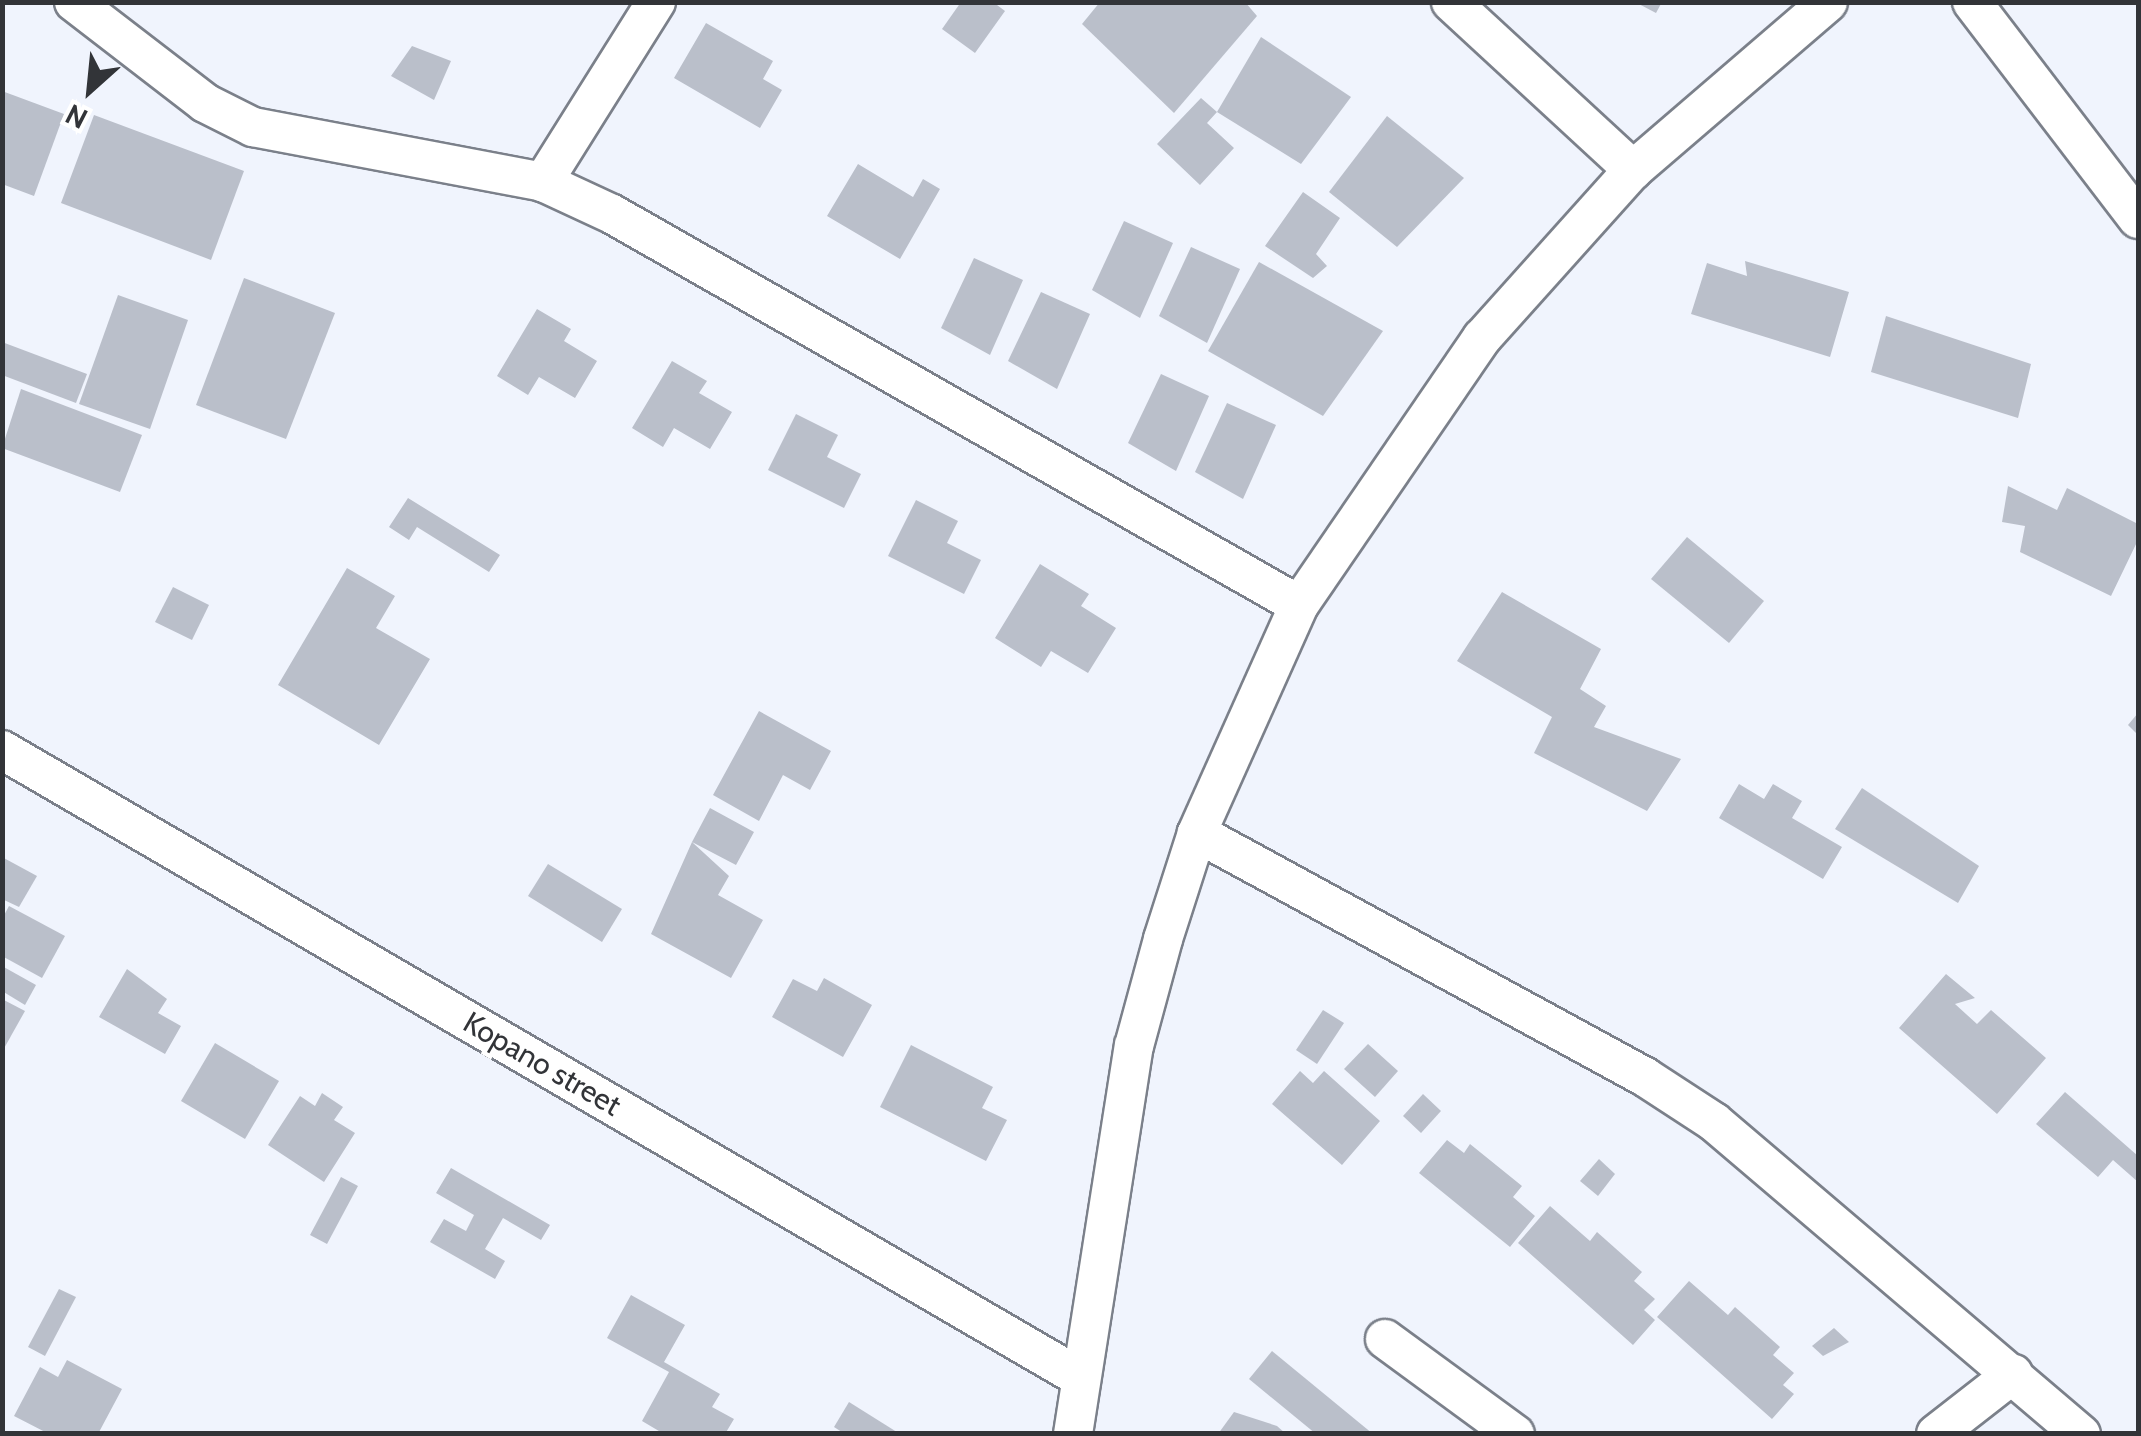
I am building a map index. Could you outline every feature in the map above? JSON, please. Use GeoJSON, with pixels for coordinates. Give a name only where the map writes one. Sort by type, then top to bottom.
{"type":"FeatureCollection","features":[{"type":"Feature","properties":{"kind":"street"},"geometry":{"type":"LineString","coordinates":[[74,2],[205,102],[253,127],[543,182],[612,214],[1299,605]]}},
{"type":"Feature","properties":{"kind":"street"},"geometry":{"type":"LineString","coordinates":[[543,182],[656,2]]}},
{"type":"Feature","properties":{"kind":"street"},"geometry":{"type":"LineString","coordinates":[[1451,2],[1633,170]]}},
{"type":"Feature","properties":{"kind":"street"},"geometry":{"type":"LineString","coordinates":[[1073,1434],[1134,1046],[1197,832],[1299,605],[1482,338],[1633,170],[1828,2]]}},
{"type":"Feature","properties":{"kind":"street"},"geometry":{"type":"LineString","coordinates":[[1972,2],[2138,219]]}},
{"type":"Feature","properties":{"kind":"street","name":"Kopano street"},"geometry":{"type":"LineString","coordinates":[[2,750],[1080,1378]]}},
{"type":"Feature","properties":{"kind":"street"},"geometry":{"type":"LineString","coordinates":[[1197,832],[1646,1076],[1714,1122],[2081,1434]]}},
{"type":"Feature","properties":{"kind":"street"},"geometry":{"type":"LineString","coordinates":[[1384,1339],[1515,1434]]}},
{"type":"Feature","properties":{"kind":"street"},"geometry":{"type":"LineString","coordinates":[[1936,1434],[2014,1374]]}},
{"type":"Feature","properties":{"kind":"building"},"geometry":{"type":"Polygon","coordinates":[[[961,2],[993,2],[1005,11],[975,53],[942,29],[961,2]]]}},
{"type":"Feature","properties":{"kind":"building"},"geometry":{"type":"Polygon","coordinates":[[[1100,2],[1245,2],[1257,16],[1174,113],[1082,24],[1100,2]]]}},
{"type":"Feature","properties":{"kind":"building"},"geometry":{"type":"Polygon","coordinates":[[[1635,2],[1662,2],[1656,13],[1635,2]]]}},
{"type":"Feature","properties":{"kind":"building"},"geometry":{"type":"Polygon","coordinates":[[[706,23],[773,61],[763,79],[782,90],[760,128],[674,78],[706,23]]]}},
{"type":"Feature","properties":{"kind":"building"},"geometry":{"type":"Polygon","coordinates":[[[1261,37],[1351,97],[1301,164],[1217,112],[1261,37]]]}},
{"type":"Feature","properties":{"kind":"building"},"geometry":{"type":"Polygon","coordinates":[[[412,46],[451,61],[434,100],[391,76],[412,46]]]}},
{"type":"Feature","properties":{"kind":"building"},"geometry":{"type":"Polygon","coordinates":[[[2,91],[64,114],[34,196],[2,184],[2,91]]]}},
{"type":"Feature","properties":{"kind":"building"},"geometry":{"type":"Polygon","coordinates":[[[1201,98],[1217,112],[1207,123],[1234,148],[1200,185],[1157,144],[1201,98]]]}},
{"type":"Feature","properties":{"kind":"building"},"geometry":{"type":"Polygon","coordinates":[[[94,115],[244,171],[211,260],[61,203],[94,115]]]}},
{"type":"Feature","properties":{"kind":"building"},"geometry":{"type":"Polygon","coordinates":[[[1387,116],[1464,178],[1397,247],[1329,192],[1387,116]]]}},
{"type":"Feature","properties":{"kind":"building"},"geometry":{"type":"Polygon","coordinates":[[[858,164],[913,197],[923,179],[940,189],[900,259],[827,216],[858,164]]]}},
{"type":"Feature","properties":{"kind":"building"},"geometry":{"type":"Polygon","coordinates":[[[1303,192],[1340,218],[1316,254],[1327,266],[1313,278],[1265,246],[1303,192]]]}},
{"type":"Feature","properties":{"kind":"building"},"geometry":{"type":"Polygon","coordinates":[[[1124,221],[1173,243],[1140,318],[1092,290],[1124,221]]]}},
{"type":"Feature","properties":{"kind":"building"},"geometry":{"type":"Polygon","coordinates":[[[1191,247],[1240,269],[1207,343],[1159,316],[1191,247]]]}},
{"type":"Feature","properties":{"kind":"building"},"geometry":{"type":"Polygon","coordinates":[[[974,258],[1023,280],[990,355],[941,328],[974,258]]]}},
{"type":"Feature","properties":{"kind":"building"},"geometry":{"type":"Polygon","coordinates":[[[1745,261],[1849,292],[1830,357],[1691,314],[1707,263],[1747,276],[1745,261]]]}},
{"type":"Feature","properties":{"kind":"building"},"geometry":{"type":"Polygon","coordinates":[[[1259,262],[1383,331],[1323,416],[1208,351],[1259,262]]]}},
{"type":"Feature","properties":{"kind":"building"},"geometry":{"type":"Polygon","coordinates":[[[244,278],[335,313],[286,439],[196,405],[244,278]]]}},
{"type":"Feature","properties":{"kind":"building"},"geometry":{"type":"Polygon","coordinates":[[[1041,292],[1090,314],[1057,389],[1008,361],[1041,292]]]}},
{"type":"Feature","properties":{"kind":"building"},"geometry":{"type":"Polygon","coordinates":[[[118,295],[188,320],[150,429],[79,404],[118,295]]]}},
{"type":"Feature","properties":{"kind":"building"},"geometry":{"type":"Polygon","coordinates":[[[537,309],[571,329],[564,341],[597,361],[575,398],[539,377],[528,395],[497,376],[537,309]]]}},
{"type":"Feature","properties":{"kind":"building"},"geometry":{"type":"Polygon","coordinates":[[[1886,316],[2031,364],[2018,418],[1871,372],[1886,316]]]}},
{"type":"Feature","properties":{"kind":"building"},"geometry":{"type":"Polygon","coordinates":[[[2,342],[87,374],[76,403],[2,375],[2,342]]]}},
{"type":"Feature","properties":{"kind":"building"},"geometry":{"type":"Polygon","coordinates":[[[672,361],[707,381],[699,393],[732,412],[710,449],[674,428],[663,447],[632,428],[672,361]]]}},
{"type":"Feature","properties":{"kind":"building"},"geometry":{"type":"Polygon","coordinates":[[[1161,374],[1209,396],[1176,471],[1128,443],[1161,374]]]}},
{"type":"Feature","properties":{"kind":"building"},"geometry":{"type":"Polygon","coordinates":[[[21,389],[142,435],[120,492],[2,448],[21,389]]]}},
{"type":"Feature","properties":{"kind":"building"},"geometry":{"type":"Polygon","coordinates":[[[1227,403],[1276,425],[1243,499],[1195,472],[1227,403]]]}},
{"type":"Feature","properties":{"kind":"building"},"geometry":{"type":"Polygon","coordinates":[[[796,414],[838,435],[827,457],[861,474],[844,508],[768,470],[796,414]]]}},
{"type":"Feature","properties":{"kind":"building"},"geometry":{"type":"Polygon","coordinates":[[[2008,486],[2057,510],[2067,488],[2138,524],[2138,540],[2111,596],[2020,552],[2025,526],[2002,522],[2008,486]]]}},
{"type":"Feature","properties":{"kind":"building"},"geometry":{"type":"Polygon","coordinates":[[[408,498],[500,555],[489,572],[417,527],[409,540],[389,527],[408,498]]]}},
{"type":"Feature","properties":{"kind":"building"},"geometry":{"type":"Polygon","coordinates":[[[916,500],[958,521],[947,543],[981,560],[964,594],[888,556],[916,500]]]}},
{"type":"Feature","properties":{"kind":"building"},"geometry":{"type":"Polygon","coordinates":[[[1687,537],[1764,601],[1729,643],[1651,579],[1687,537]]]}},
{"type":"Feature","properties":{"kind":"building"},"geometry":{"type":"Polygon","coordinates":[[[1040,564],[1089,594],[1081,606],[1116,628],[1088,673],[1051,651],[1041,667],[995,638],[1040,564]]]}},
{"type":"Feature","properties":{"kind":"building"},"geometry":{"type":"Polygon","coordinates":[[[347,568],[395,596],[376,628],[430,659],[379,745],[278,685],[347,568]]]}},
{"type":"Feature","properties":{"kind":"building"},"geometry":{"type":"Polygon","coordinates":[[[173,587],[209,605],[192,640],[155,622],[173,587]]]}},
{"type":"Feature","properties":{"kind":"building"},"geometry":{"type":"Polygon","coordinates":[[[1502,592],[1601,649],[1580,689],[1606,706],[1594,727],[1681,759],[1647,811],[1534,753],[1552,717],[1457,661],[1502,592]]]}},
{"type":"Feature","properties":{"kind":"building"},"geometry":{"type":"Polygon","coordinates":[[[759,711],[831,751],[810,790],[783,775],[759,821],[713,795],[759,711]]]}},
{"type":"Feature","properties":{"kind":"building"},"geometry":{"type":"Polygon","coordinates":[[[2138,713],[2138,735],[2128,725],[2138,713]]]}},
{"type":"Feature","properties":{"kind":"building"},"geometry":{"type":"Polygon","coordinates":[[[1739,784],[1764,799],[1773,784],[1802,801],[1792,818],[1842,847],[1823,879],[1719,818],[1739,784]]]}},
{"type":"Feature","properties":{"kind":"building"},"geometry":{"type":"Polygon","coordinates":[[[1862,788],[1979,866],[1958,903],[1835,829],[1862,788]]]}},
{"type":"Feature","properties":{"kind":"building"},"geometry":{"type":"Polygon","coordinates":[[[710,808],[754,832],[736,865],[692,842],[710,808]]]}},
{"type":"Feature","properties":{"kind":"building"},"geometry":{"type":"Polygon","coordinates":[[[692,842],[729,876],[718,895],[763,920],[731,978],[651,934],[692,842]]]}},
{"type":"Feature","properties":{"kind":"building"},"geometry":{"type":"Polygon","coordinates":[[[2,857],[37,876],[19,907],[2,899],[2,857]]]}},
{"type":"Feature","properties":{"kind":"building"},"geometry":{"type":"Polygon","coordinates":[[[548,864],[622,909],[602,942],[528,896],[548,864]]]}},
{"type":"Feature","properties":{"kind":"building"},"geometry":{"type":"Polygon","coordinates":[[[9,906],[65,936],[42,978],[2,956],[2,919],[9,906]]]}},
{"type":"Feature","properties":{"kind":"building"},"geometry":{"type":"Polygon","coordinates":[[[2,966],[36,985],[25,1005],[2,991],[2,966]]]}},
{"type":"Feature","properties":{"kind":"building"},"geometry":{"type":"Polygon","coordinates":[[[127,969],[167,999],[158,1013],[181,1026],[165,1054],[99,1017],[127,969]]]}},
{"type":"Feature","properties":{"kind":"building"},"geometry":{"type":"Polygon","coordinates":[[[1946,974],[1975,998],[1955,1004],[1977,1024],[1991,1010],[2046,1058],[1997,1114],[1899,1028],[1946,974]]]}},
{"type":"Feature","properties":{"kind":"building"},"geometry":{"type":"Polygon","coordinates":[[[824,978],[872,1005],[843,1057],[772,1017],[793,979],[817,991],[824,978]]]}},
{"type":"Feature","properties":{"kind":"building"},"geometry":{"type":"Polygon","coordinates":[[[2,999],[25,1011],[2,1052],[2,999]]]}},
{"type":"Feature","properties":{"kind":"building"},"geometry":{"type":"Polygon","coordinates":[[[1323,1010],[1344,1023],[1317,1064],[1296,1050],[1323,1010]]]}},
{"type":"Feature","properties":{"kind":"building"},"geometry":{"type":"Polygon","coordinates":[[[215,1043],[279,1081],[245,1139],[181,1101],[215,1043]]]}},
{"type":"Feature","properties":{"kind":"building"},"geometry":{"type":"Polygon","coordinates":[[[1368,1044],[1398,1071],[1375,1097],[1344,1069],[1368,1044]]]}},
{"type":"Feature","properties":{"kind":"building"},"geometry":{"type":"Polygon","coordinates":[[[911,1045],[993,1087],[982,1108],[1007,1120],[986,1161],[880,1107],[911,1045]]]}},
{"type":"Feature","properties":{"kind":"building"},"geometry":{"type":"Polygon","coordinates":[[[1300,1071],[1313,1083],[1324,1071],[1380,1121],[1342,1165],[1272,1104],[1300,1071]]]}},
{"type":"Feature","properties":{"kind":"building"},"geometry":{"type":"Polygon","coordinates":[[[2065,1092],[2138,1156],[2138,1182],[2113,1160],[2098,1177],[2036,1124],[2065,1092]]]}},
{"type":"Feature","properties":{"kind":"building"},"geometry":{"type":"Polygon","coordinates":[[[322,1093],[343,1107],[334,1120],[355,1133],[324,1182],[268,1145],[300,1096],[315,1106],[322,1093]]]}},
{"type":"Feature","properties":{"kind":"building"},"geometry":{"type":"Polygon","coordinates":[[[1423,1094],[1441,1111],[1421,1133],[1403,1116],[1423,1094]]]}},
{"type":"Feature","properties":{"kind":"building"},"geometry":{"type":"Polygon","coordinates":[[[1447,1140],[1464,1153],[1470,1144],[1522,1186],[1513,1197],[1535,1216],[1510,1247],[1419,1173],[1447,1140]]]}},
{"type":"Feature","properties":{"kind":"building"},"geometry":{"type":"Polygon","coordinates":[[[1599,1159],[1615,1174],[1598,1196],[1580,1181],[1599,1159]]]}},
{"type":"Feature","properties":{"kind":"building"},"geometry":{"type":"Polygon","coordinates":[[[451,1168],[550,1225],[541,1240],[503,1218],[485,1249],[505,1261],[495,1279],[430,1242],[444,1219],[466,1231],[474,1215],[436,1193],[451,1168]]]}},
{"type":"Feature","properties":{"kind":"building"},"geometry":{"type":"Polygon","coordinates":[[[341,1177],[358,1186],[327,1244],[310,1235],[341,1177]]]}},
{"type":"Feature","properties":{"kind":"building"},"geometry":{"type":"Polygon","coordinates":[[[1550,1206],[1590,1241],[1597,1232],[1642,1272],[1634,1281],[1655,1299],[1644,1310],[1655,1320],[1633,1345],[1518,1243],[1550,1206]]]}},
{"type":"Feature","properties":{"kind":"building"},"geometry":{"type":"Polygon","coordinates":[[[1689,1281],[1728,1315],[1735,1307],[1780,1347],[1773,1355],[1794,1373],[1783,1385],[1794,1394],[1772,1419],[1657,1317],[1689,1281]]]}},
{"type":"Feature","properties":{"kind":"building"},"geometry":{"type":"Polygon","coordinates":[[[59,1289],[76,1297],[45,1356],[28,1347],[59,1289]]]}},
{"type":"Feature","properties":{"kind":"building"},"geometry":{"type":"Polygon","coordinates":[[[631,1295],[685,1325],[664,1362],[720,1394],[712,1407],[734,1419],[725,1434],[664,1434],[642,1421],[669,1372],[607,1338],[631,1295]]]}},
{"type":"Feature","properties":{"kind":"building"},"geometry":{"type":"Polygon","coordinates":[[[1834,1328],[1849,1342],[1823,1356],[1812,1346],[1834,1328]]]}},
{"type":"Feature","properties":{"kind":"building"},"geometry":{"type":"Polygon","coordinates":[[[1272,1351],[1373,1434],[1316,1434],[1249,1379],[1272,1351]]]}},
{"type":"Feature","properties":{"kind":"building"},"geometry":{"type":"Polygon","coordinates":[[[67,1360],[122,1389],[98,1434],[49,1434],[14,1416],[40,1367],[58,1377],[67,1360]]]}},
{"type":"Feature","properties":{"kind":"building"},"geometry":{"type":"Polygon","coordinates":[[[849,1402],[900,1434],[845,1434],[834,1427],[849,1402]]]}},
{"type":"Feature","properties":{"kind":"building"},"geometry":{"type":"Polygon","coordinates":[[[1234,1412],[1277,1426],[1286,1434],[1218,1434],[1234,1412]]]}}]}
